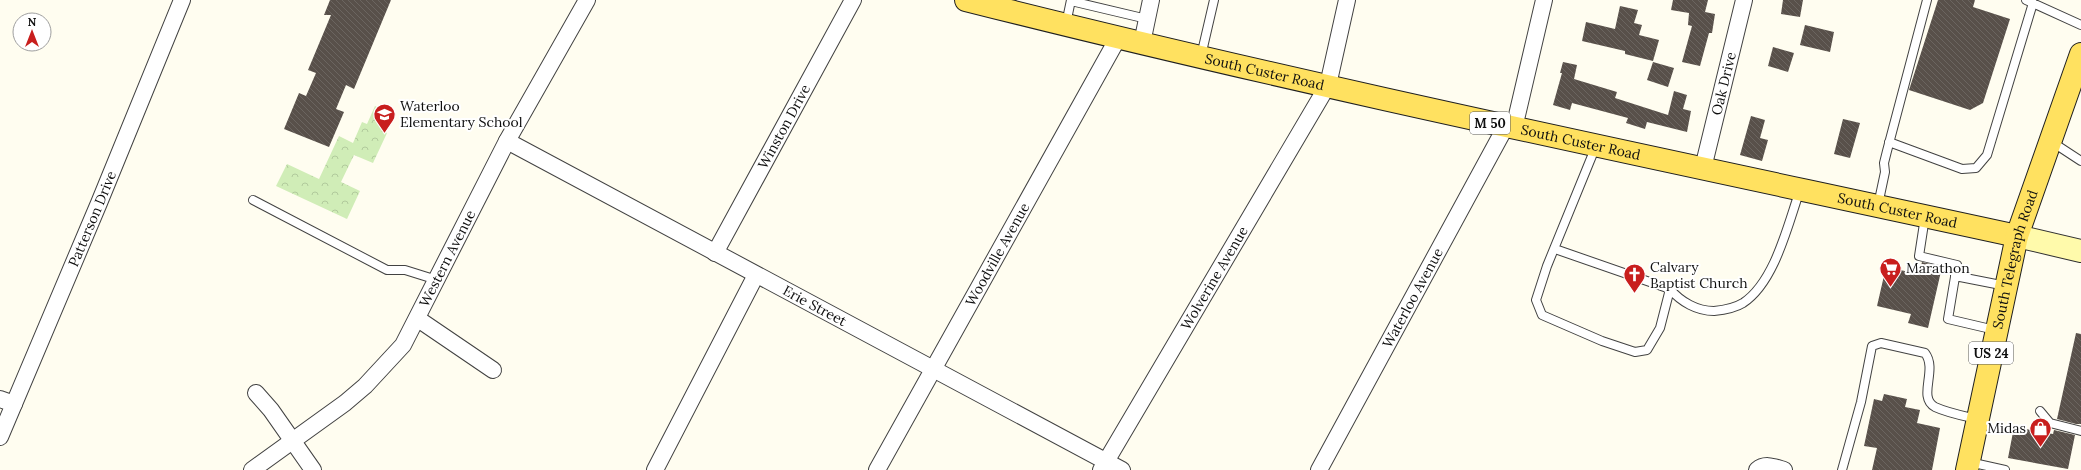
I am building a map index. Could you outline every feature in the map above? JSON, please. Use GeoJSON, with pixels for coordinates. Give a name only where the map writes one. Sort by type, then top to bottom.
{"type":"FeatureCollection","features":[{"type":"Feature","properties":{"kind":"main road","name":"South Custer Road"},"geometry":{"type":"LineString","coordinates":[[966,0],[1118,38],[1510,127],[1878,204],[2017,236]]}},
{"type":"Feature","properties":{"kind":"main road","name":"South Telegraph Road"},"geometry":{"type":"LineString","coordinates":[[1968,466],[2017,236],[2081,54]]}},
{"type":"Feature","properties":{"kind":"street","name":"Patterson Drive"},"geometry":{"type":"LineString","coordinates":[[0,437],[7,402],[99,203],[182,0]]}},
{"type":"Feature","properties":{"kind":"street","name":"Western Avenue"},"geometry":{"type":"LineString","coordinates":[[252,470],[345,403],[365,386],[403,345],[418,319],[507,141],[587,0]]}},
{"type":"Feature","properties":{"kind":"street","name":"Winston Drive"},"geometry":{"type":"LineString","coordinates":[[715,253],[853,0]]}},
{"type":"Feature","properties":{"kind":"street"},"geometry":{"type":"LineString","coordinates":[[1142,43],[1151,0]]}},
{"type":"Feature","properties":{"kind":"street","name":"Wolverine Avenue"},"geometry":{"type":"LineString","coordinates":[[1103,466],[1328,85],[1347,0]]}},
{"type":"Feature","properties":{"kind":"street","name":"Waterloo Avenue"},"geometry":{"type":"LineString","coordinates":[[1319,470],[1510,127],[1544,0]]}},
{"type":"Feature","properties":{"kind":"street","name":"Oak Drive"},"geometry":{"type":"LineString","coordinates":[[1703,168],[1744,0]]}},
{"type":"Feature","properties":{"kind":"street","name":"Woodville Avenue"},"geometry":{"type":"LineString","coordinates":[[877,470],[932,368],[1118,38]]}},
{"type":"Feature","properties":{"kind":"street","name":"Erie Street"},"geometry":{"type":"LineString","coordinates":[[507,141],[932,368],[1103,466],[1122,470]]}},
{"type":"Feature","properties":{"kind":"street","name":"South Custer Road"},"geometry":{"type":"LineString","coordinates":[[2017,236],[2081,251]]}},
{"type":"Feature","properties":{"kind":"street"},"geometry":{"type":"LineString","coordinates":[[655,470],[756,275]]}},
{"type":"Feature","properties":{"kind":"street"},"geometry":{"type":"LineString","coordinates":[[418,319],[493,370]]}},
{"type":"Feature","properties":{"kind":"street"},"geometry":{"type":"LineString","coordinates":[[256,393],[293,439],[313,470]]}},
{"type":"Feature","properties":{"kind":"street"},"geometry":{"type":"LineString","coordinates":[[1757,470],[1762,466],[1784,470]]}},
{"type":"Feature","properties":{"kind":"lane"},"geometry":{"type":"LineString","coordinates":[[1201,56],[1214,0]]}},
{"type":"Feature","properties":{"kind":"lane"},"geometry":{"type":"LineString","coordinates":[[1878,204],[1885,172],[1884,163],[1889,142],[1927,0]]}},
{"type":"Feature","properties":{"kind":"lane"},"geometry":{"type":"LineString","coordinates":[[1066,25],[1071,1],[1147,19]]}},
{"type":"Feature","properties":{"kind":"lane"},"geometry":{"type":"LineString","coordinates":[[1889,142],[1962,169],[1976,168],[1987,155],[2030,2],[2081,25]]}},
{"type":"Feature","properties":{"kind":"lane"},"geometry":{"type":"LineString","coordinates":[[2050,141],[2081,161]]}},
{"type":"Feature","properties":{"kind":"lane"},"geometry":{"type":"LineString","coordinates":[[1597,145],[1547,266],[1536,300],[1542,315],[1608,343],[1635,352],[1647,350],[1660,328],[1670,289]]}},
{"type":"Feature","properties":{"kind":"lane"},"geometry":{"type":"LineString","coordinates":[[1555,249],[1670,289],[1680,300],[1705,311],[1725,310],[1743,303],[1763,284],[1781,245],[1801,189]]}},
{"type":"Feature","properties":{"kind":"lane"},"geometry":{"type":"LineString","coordinates":[[253,200],[387,270],[405,270],[437,280]]}},
{"type":"Feature","properties":{"kind":"lane"},"geometry":{"type":"LineString","coordinates":[[1925,216],[1919,256],[1957,265],[1948,319],[1996,330]]}},
{"type":"Feature","properties":{"kind":"lane"},"geometry":{"type":"LineString","coordinates":[[1955,276],[2006,286]]}},
{"type":"Feature","properties":{"kind":"lane"},"geometry":{"type":"LineString","coordinates":[[1842,470],[1861,402],[1872,346],[1881,343],[1902,346],[1925,353],[1930,360],[1931,369],[1927,387],[1928,399],[1934,406],[1977,419]]}},
{"type":"Feature","properties":{"kind":"lane"},"geometry":{"type":"LineString","coordinates":[[2040,410],[2050,423],[2081,431]]}},
{"type":"Feature","properties":{"kind":"lane"},"geometry":{"type":"LineString","coordinates":[[1968,466],[2005,470]]}},
{"type":"Feature","properties":{"kind":"green space"},"geometry":{"type":"Polygon","coordinates":[[[375,106],[390,113],[382,130],[387,133],[373,163],[354,155],[341,182],[360,191],[347,219],[276,186],[287,164],[319,179],[339,136],[353,143],[362,122],[367,124],[375,106]]]}},
{"type":"Feature","properties":{"kind":"building"},"geometry":{"type":"Polygon","coordinates":[[[330,0],[391,0],[354,89],[346,85],[336,109],[344,112],[329,147],[284,129],[299,93],[306,96],[316,73],[308,70],[331,15],[324,15],[330,0]]]}},
{"type":"Feature","properties":{"kind":"building"},"geometry":{"type":"Polygon","coordinates":[[[1673,0],[1708,0],[1705,12],[1715,14],[1712,33],[1709,33],[1700,66],[1682,62],[1692,26],[1688,25],[1689,13],[1671,10],[1673,0]]]}},
{"type":"Feature","properties":{"kind":"building"},"geometry":{"type":"Polygon","coordinates":[[[1783,0],[1803,0],[1800,17],[1781,14],[1783,0]]]}},
{"type":"Feature","properties":{"kind":"building"},"geometry":{"type":"Polygon","coordinates":[[[1938,0],[1975,0],[1973,7],[2010,19],[1983,103],[1970,110],[1909,90],[1938,0]]]}},
{"type":"Feature","properties":{"kind":"building"},"geometry":{"type":"Polygon","coordinates":[[[1620,6],[1638,10],[1634,23],[1642,25],[1639,35],[1659,40],[1653,61],[1625,54],[1625,51],[1582,41],[1586,22],[1615,29],[1620,6]]]}},
{"type":"Feature","properties":{"kind":"building"},"geometry":{"type":"Polygon","coordinates":[[[1805,25],[1834,32],[1830,52],[1800,45],[1805,25]]]}},
{"type":"Feature","properties":{"kind":"building"},"geometry":{"type":"Polygon","coordinates":[[[1773,47],[1794,53],[1788,72],[1768,66],[1773,47]]]}},
{"type":"Feature","properties":{"kind":"building"},"geometry":{"type":"Polygon","coordinates":[[[1563,62],[1577,65],[1574,79],[1617,92],[1615,98],[1668,115],[1674,91],[1687,95],[1683,109],[1691,111],[1687,132],[1647,122],[1645,129],[1626,123],[1628,118],[1572,103],[1570,110],[1553,105],[1562,73],[1560,73],[1563,62]]]}},
{"type":"Feature","properties":{"kind":"building"},"geometry":{"type":"Polygon","coordinates":[[[1653,62],[1674,68],[1668,87],[1647,80],[1653,62]]]}},
{"type":"Feature","properties":{"kind":"building"},"geometry":{"type":"Polygon","coordinates":[[[1751,116],[1765,120],[1760,138],[1768,140],[1762,161],[1740,155],[1751,116]]]}},
{"type":"Feature","properties":{"kind":"building"},"geometry":{"type":"Polygon","coordinates":[[[1843,119],[1860,123],[1850,158],[1834,154],[1843,119]]]}},
{"type":"Feature","properties":{"kind":"building"},"geometry":{"type":"Polygon","coordinates":[[[1922,262],[1942,267],[1928,328],[1908,323],[1911,314],[1877,306],[1886,267],[1919,274],[1922,262]]]}},
{"type":"Feature","properties":{"kind":"building"},"geometry":{"type":"Polygon","coordinates":[[[2076,333],[2081,334],[2081,424],[2057,419],[2076,333]]]}},
{"type":"Feature","properties":{"kind":"building"},"geometry":{"type":"Polygon","coordinates":[[[1884,394],[1907,399],[1905,407],[1920,410],[1917,423],[1940,428],[1932,470],[1872,470],[1877,448],[1864,446],[1874,399],[1882,401],[1884,394]]]}},
{"type":"Feature","properties":{"kind":"building","name":"Midas"},"geometry":{"type":"Polygon","coordinates":[[[2014,427],[2053,434],[2054,430],[2075,435],[2068,469],[2008,458],[2014,427]]]}},
{"type":"Feature","properties":{"kind":"place","name":"Waterloo Elementary School"},"geometry":{"type":"Point","coordinates":[384,134]}},
{"type":"Feature","properties":{"kind":"place","name":"Marathon"},"geometry":{"type":"Point","coordinates":[1891,288]}},
{"type":"Feature","properties":{"kind":"place","name":"Calvary Baptist Church"},"geometry":{"type":"Point","coordinates":[1634,294]}},
{"type":"Feature","properties":{"kind":"place","name":"Midas"},"geometry":{"type":"Point","coordinates":[2041,448]}}]}
